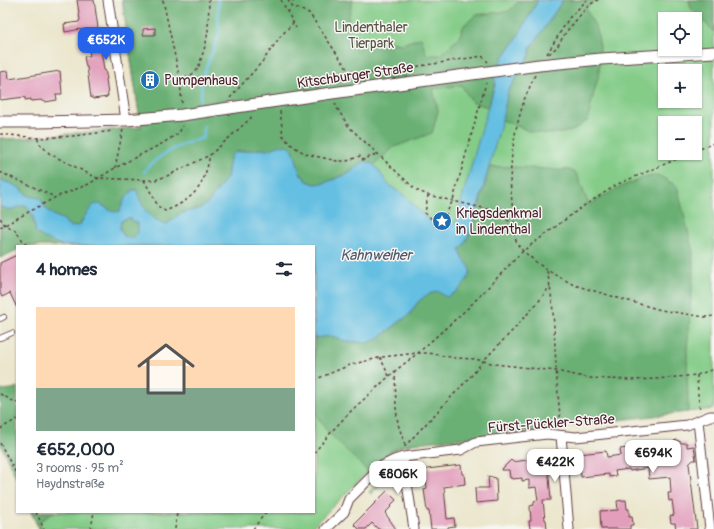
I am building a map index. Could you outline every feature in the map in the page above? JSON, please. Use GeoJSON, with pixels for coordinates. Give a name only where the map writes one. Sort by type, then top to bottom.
{"type":"FeatureCollection","features":[{"type":"Feature","properties":{"kind":"street"},"geometry":{"type":"LineString","coordinates":[[108,0],[124,120]]}},
{"type":"Feature","properties":{"kind":"street","name":"Kitschburger Straße"},"geometry":{"type":"LineString","coordinates":[[0,122],[124,120],[182,115],[536,65],[600,59],[714,52]]}},
{"type":"Feature","properties":{"kind":"street","name":"Fürst-Pückler-Straße"},"geometry":{"type":"LineString","coordinates":[[326,529],[344,512],[349,499],[382,466],[403,457],[461,450],[476,442],[547,434],[576,437],[592,436],[687,425],[714,416]]}},
{"type":"Feature","properties":{"kind":"street"},"geometry":{"type":"LineString","coordinates":[[699,420],[710,529]]}},
{"type":"Feature","properties":{"kind":"street"},"geometry":{"type":"LineString","coordinates":[[561,436],[569,529]]}},
{"type":"Feature","properties":{"kind":"street"},"geometry":{"type":"LineString","coordinates":[[403,457],[414,529]]}},
{"type":"Feature","properties":{"kind":"lane"},"geometry":{"type":"LineString","coordinates":[[0,338],[12,333]]}},
{"type":"Feature","properties":{"kind":"path"},"geometry":{"type":"LineString","coordinates":[[0,227],[56,197],[89,184],[97,178],[179,133],[184,124],[180,80],[163,0]]}},
{"type":"Feature","properties":{"kind":"path"},"geometry":{"type":"LineString","coordinates":[[180,80],[190,76],[198,69],[206,43],[209,0]]}},
{"type":"Feature","properties":{"kind":"path"},"geometry":{"type":"LineString","coordinates":[[281,0],[296,28]]}},
{"type":"Feature","properties":{"kind":"path"},"geometry":{"type":"LineString","coordinates":[[288,0],[291,6],[309,13],[352,76],[414,68],[482,56],[492,71],[453,200],[444,218],[432,219],[425,213],[428,195]]}},
{"type":"Feature","properties":{"kind":"path"},"geometry":{"type":"LineString","coordinates":[[288,13],[294,0]]}},
{"type":"Feature","properties":{"kind":"path"},"geometry":{"type":"LineString","coordinates":[[587,0],[569,18],[547,55],[536,65],[524,100],[516,129],[510,179],[515,238],[523,251],[547,270],[574,284],[661,310],[714,316]]}},
{"type":"Feature","properties":{"kind":"path"},"geometry":{"type":"LineString","coordinates":[[557,48],[566,32],[590,5],[598,0]]}},
{"type":"Feature","properties":{"kind":"path"},"geometry":{"type":"LineString","coordinates":[[230,108],[230,98],[262,62],[280,37],[293,23]]}},
{"type":"Feature","properties":{"kind":"path"},"geometry":{"type":"LineString","coordinates":[[332,93],[337,108],[349,127],[416,190],[428,195],[491,210],[514,224]]}},
{"type":"Feature","properties":{"kind":"path"},"geometry":{"type":"LineString","coordinates":[[280,101],[283,136],[289,143],[306,154],[337,161],[347,161],[360,156],[363,160],[378,153]]}},
{"type":"Feature","properties":{"kind":"path"},"geometry":{"type":"LineString","coordinates":[[38,138],[38,142],[50,154],[97,178],[155,180],[167,176],[210,155],[251,118],[250,105]]}},
{"type":"Feature","properties":{"kind":"path"},"geometry":{"type":"LineString","coordinates":[[115,168],[124,120]]}},
{"type":"Feature","properties":{"kind":"path"},"geometry":{"type":"LineString","coordinates":[[0,134],[38,138],[116,131]]}},
{"type":"Feature","properties":{"kind":"path"},"geometry":{"type":"LineString","coordinates":[[702,148],[714,143]]}},
{"type":"Feature","properties":{"kind":"path"},"geometry":{"type":"LineString","coordinates":[[144,180],[158,206],[165,211],[174,208],[196,191],[202,182],[210,155]]}},
{"type":"Feature","properties":{"kind":"path"},"geometry":{"type":"LineString","coordinates":[[315,452],[351,411],[468,308],[523,251],[582,207],[618,184],[675,160]]}},
{"type":"Feature","properties":{"kind":"path"},"geometry":{"type":"LineString","coordinates":[[0,172],[56,197]]}},
{"type":"Feature","properties":{"kind":"path"},"geometry":{"type":"LineString","coordinates":[[0,218],[5,225],[15,230],[26,245]]}},
{"type":"Feature","properties":{"kind":"path"},"geometry":{"type":"LineString","coordinates":[[547,270],[553,305],[561,436]]}},
{"type":"Feature","properties":{"kind":"path"},"geometry":{"type":"LineString","coordinates":[[405,446],[540,301],[550,286]]}},
{"type":"Feature","properties":{"kind":"path"},"geometry":{"type":"LineString","coordinates":[[315,380],[350,365],[380,358],[418,353],[475,359],[495,364],[556,371],[589,378],[631,380],[657,379],[697,375],[714,369]]}},
{"type":"Feature","properties":{"kind":"path"},"geometry":{"type":"LineString","coordinates":[[380,358],[389,376]]}},
{"type":"Feature","properties":{"kind":"path"},"geometry":{"type":"LineString","coordinates":[[395,371],[398,424],[405,446],[403,457]]}},
{"type":"Feature","properties":{"kind":"path"},"geometry":{"type":"LineString","coordinates":[[697,375],[699,420]]}},
{"type":"Feature","properties":{"kind":"path"},"geometry":{"type":"LineString","coordinates":[[0,394],[16,402]]}},
{"type":"Feature","properties":{"kind":"path"},"geometry":{"type":"LineString","coordinates":[[0,429],[16,420]]}},
{"type":"Feature","properties":{"kind":"path"},"geometry":{"type":"LineString","coordinates":[[0,443],[16,473]]}},
{"type":"Feature","properties":{"kind":"path"},"geometry":{"type":"LineString","coordinates":[[36,513],[44,529]]}},
{"type":"Feature","properties":{"kind":"path"},"geometry":{"type":"LineString","coordinates":[[91,529],[94,513]]}},
{"type":"Feature","properties":{"kind":"path"},"geometry":{"type":"LineString","coordinates":[[171,529],[176,528],[177,513]]}},
{"type":"Feature","properties":{"kind":"path"},"geometry":{"type":"LineString","coordinates":[[253,529],[265,513]]}},
{"type":"Feature","properties":{"kind":"green space","name":"Lindenthaler Tierpark"},"geometry":{"type":"Polygon","coordinates":[[[122,0],[714,0],[714,409],[426,441],[400,447],[384,456],[310,529],[39,529],[31,513],[315,513],[315,245],[16,245],[16,250],[0,258],[0,138],[13,139],[141,127],[122,0]]]}},
{"type":"Feature","properties":{"kind":"green space"},"geometry":{"type":"Polygon","coordinates":[[[122,0],[353,0],[346,27],[350,34],[401,44],[421,38],[427,55],[440,55],[459,38],[464,25],[476,15],[509,11],[520,0],[538,0],[516,40],[503,57],[488,107],[472,102],[462,85],[433,89],[438,111],[432,133],[394,147],[374,165],[365,161],[348,174],[324,183],[315,184],[307,181],[278,146],[268,150],[260,149],[238,151],[230,158],[227,178],[209,202],[201,208],[179,214],[167,224],[155,219],[148,213],[138,198],[137,190],[132,190],[124,201],[121,211],[114,212],[100,204],[84,217],[80,225],[72,227],[64,220],[53,215],[46,209],[40,198],[28,196],[16,186],[0,180],[0,138],[13,139],[141,127],[122,0]]]}},
{"type":"Feature","properties":{"kind":"green space"},"geometry":{"type":"Polygon","coordinates":[[[563,0],[595,0],[586,9],[597,30],[600,47],[599,74],[588,120],[574,130],[562,133],[547,134],[529,131],[502,120],[508,91],[530,55],[530,49],[563,0]]]}},
{"type":"Feature","properties":{"kind":"green space"},"geometry":{"type":"Polygon","coordinates":[[[689,0],[714,0],[714,32],[702,19],[702,12],[695,12],[691,8],[689,0]]]}},
{"type":"Feature","properties":{"kind":"green space"},"geometry":{"type":"Polygon","coordinates":[[[489,167],[570,170],[576,173],[589,205],[618,188],[643,178],[658,175],[677,186],[693,252],[693,278],[687,349],[688,412],[409,444],[391,451],[368,472],[329,433],[315,413],[315,338],[332,336],[345,341],[359,342],[376,340],[410,314],[417,303],[425,296],[437,291],[442,294],[464,260],[461,256],[460,249],[470,232],[481,199],[489,167]]]}},
{"type":"Feature","properties":{"kind":"green space"},"geometry":{"type":"Polygon","coordinates":[[[22,205],[27,205],[33,216],[36,233],[61,245],[16,245],[16,250],[0,258],[0,206],[6,209],[16,208],[22,205]]]}},
{"type":"Feature","properties":{"kind":"green space"},"geometry":{"type":"Polygon","coordinates":[[[129,218],[138,224],[138,233],[132,239],[124,236],[120,229],[121,221],[129,218]]]}},
{"type":"Feature","properties":{"kind":"green space"},"geometry":{"type":"Polygon","coordinates":[[[16,387],[16,478],[0,443],[0,390],[16,387]]]}},
{"type":"Feature","properties":{"kind":"green space"},"geometry":{"type":"Polygon","coordinates":[[[553,429],[469,440],[457,447],[452,441],[553,429]]]}},
{"type":"Feature","properties":{"kind":"green space"},"geometry":{"type":"Polygon","coordinates":[[[390,469],[395,470],[371,494],[369,492],[386,474],[381,472],[390,469]]]}},
{"type":"Feature","properties":{"kind":"green space"},"geometry":{"type":"Polygon","coordinates":[[[31,513],[53,513],[38,522],[41,529],[39,529],[31,513]]]}},
{"type":"Feature","properties":{"kind":"water","name":"Kahnweiher"},"geometry":{"type":"Polygon","coordinates":[[[538,0],[563,0],[530,49],[530,55],[508,91],[502,120],[476,214],[464,245],[460,249],[462,257],[470,269],[470,273],[466,281],[453,294],[446,297],[437,291],[425,296],[417,303],[410,314],[376,340],[367,343],[345,341],[332,336],[315,338],[315,245],[61,245],[36,233],[33,216],[27,206],[9,209],[0,206],[0,180],[16,186],[28,196],[40,198],[46,209],[53,215],[64,220],[72,227],[80,225],[93,205],[100,204],[114,212],[120,211],[124,201],[132,190],[137,190],[141,202],[147,212],[155,219],[167,224],[179,214],[201,208],[209,202],[227,178],[230,158],[233,153],[260,149],[268,150],[278,146],[288,145],[293,149],[300,173],[307,181],[315,184],[324,183],[348,174],[365,161],[374,165],[389,185],[404,195],[429,220],[442,227],[449,227],[455,223],[496,82],[494,80],[503,57],[516,40],[538,0]],[[129,218],[121,221],[120,229],[124,236],[132,239],[138,233],[138,224],[129,218]]]}},
{"type":"Feature","properties":{"kind":"building"},"geometry":{"type":"Polygon","coordinates":[[[77,0],[94,0],[104,70],[107,79],[107,97],[91,98],[84,56],[90,56],[87,36],[82,37],[81,29],[65,32],[64,24],[79,22],[80,20],[77,0]]]}},
{"type":"Feature","properties":{"kind":"building"},"geometry":{"type":"Polygon","coordinates":[[[155,28],[155,35],[143,35],[143,29],[155,28]]]}},
{"type":"Feature","properties":{"kind":"building"},"geometry":{"type":"Polygon","coordinates":[[[8,71],[9,79],[60,71],[62,94],[56,94],[57,100],[45,102],[41,100],[31,101],[31,99],[25,100],[25,97],[0,100],[0,72],[8,71]]]}},
{"type":"Feature","properties":{"kind":"building"},"geometry":{"type":"Polygon","coordinates":[[[154,77],[155,84],[147,85],[146,78],[154,77]]]}},
{"type":"Feature","properties":{"kind":"building"},"geometry":{"type":"Polygon","coordinates":[[[16,255],[16,306],[10,293],[2,297],[0,293],[0,263],[16,255]]]}},
{"type":"Feature","properties":{"kind":"building"},"geometry":{"type":"Polygon","coordinates":[[[677,440],[682,443],[687,443],[687,447],[694,446],[696,460],[693,460],[689,464],[697,529],[676,529],[675,523],[671,523],[670,516],[674,515],[672,500],[669,501],[668,493],[671,493],[670,477],[649,479],[648,468],[630,471],[629,469],[615,471],[616,476],[609,477],[609,474],[581,477],[579,454],[606,451],[607,457],[621,455],[620,449],[648,446],[650,464],[663,463],[661,448],[666,448],[666,445],[677,440]]]}},
{"type":"Feature","properties":{"kind":"building"},"geometry":{"type":"Polygon","coordinates":[[[541,456],[541,458],[546,458],[548,466],[551,500],[543,500],[547,529],[530,529],[530,506],[534,505],[534,501],[538,500],[536,487],[529,488],[529,480],[522,481],[522,478],[512,479],[510,478],[509,470],[501,470],[511,460],[513,462],[534,459],[534,457],[541,456]]]}},
{"type":"Feature","properties":{"kind":"building"},"geometry":{"type":"Polygon","coordinates":[[[461,465],[465,484],[444,487],[447,519],[454,518],[455,526],[448,527],[448,529],[431,529],[424,489],[427,488],[425,471],[427,469],[461,465]]]}},
{"type":"Feature","properties":{"kind":"building"},"geometry":{"type":"Polygon","coordinates":[[[488,476],[496,478],[497,501],[476,503],[475,488],[489,488],[488,476]]]}},
{"type":"Feature","properties":{"kind":"building"},"geometry":{"type":"Polygon","coordinates":[[[387,491],[396,500],[385,513],[396,529],[378,529],[372,523],[366,529],[359,529],[354,524],[387,491]]]}},
{"type":"Feature","properties":{"kind":"building"},"geometry":{"type":"Polygon","coordinates":[[[626,500],[627,509],[629,509],[629,516],[632,516],[633,525],[630,525],[630,529],[601,529],[600,511],[618,510],[617,501],[626,500]]]}},
{"type":"Feature","properties":{"kind":"waterway"},"geometry":{"type":"LineString","coordinates":[[200,101],[203,76],[219,35],[218,0]]}},
{"type":"Feature","properties":{"kind":"waterway"},"geometry":{"type":"LineString","coordinates":[[144,172],[156,160],[171,150],[203,138],[204,126]]}},
{"type":"Feature","properties":{"kind":"place","name":"Pumpenhaus"},"geometry":{"type":"Point","coordinates":[150,80]}},
{"type":"Feature","properties":{"kind":"place","name":"Kriegsdenkmal in Lindenthal"},"geometry":{"type":"Point","coordinates":[442,221]}}]}
